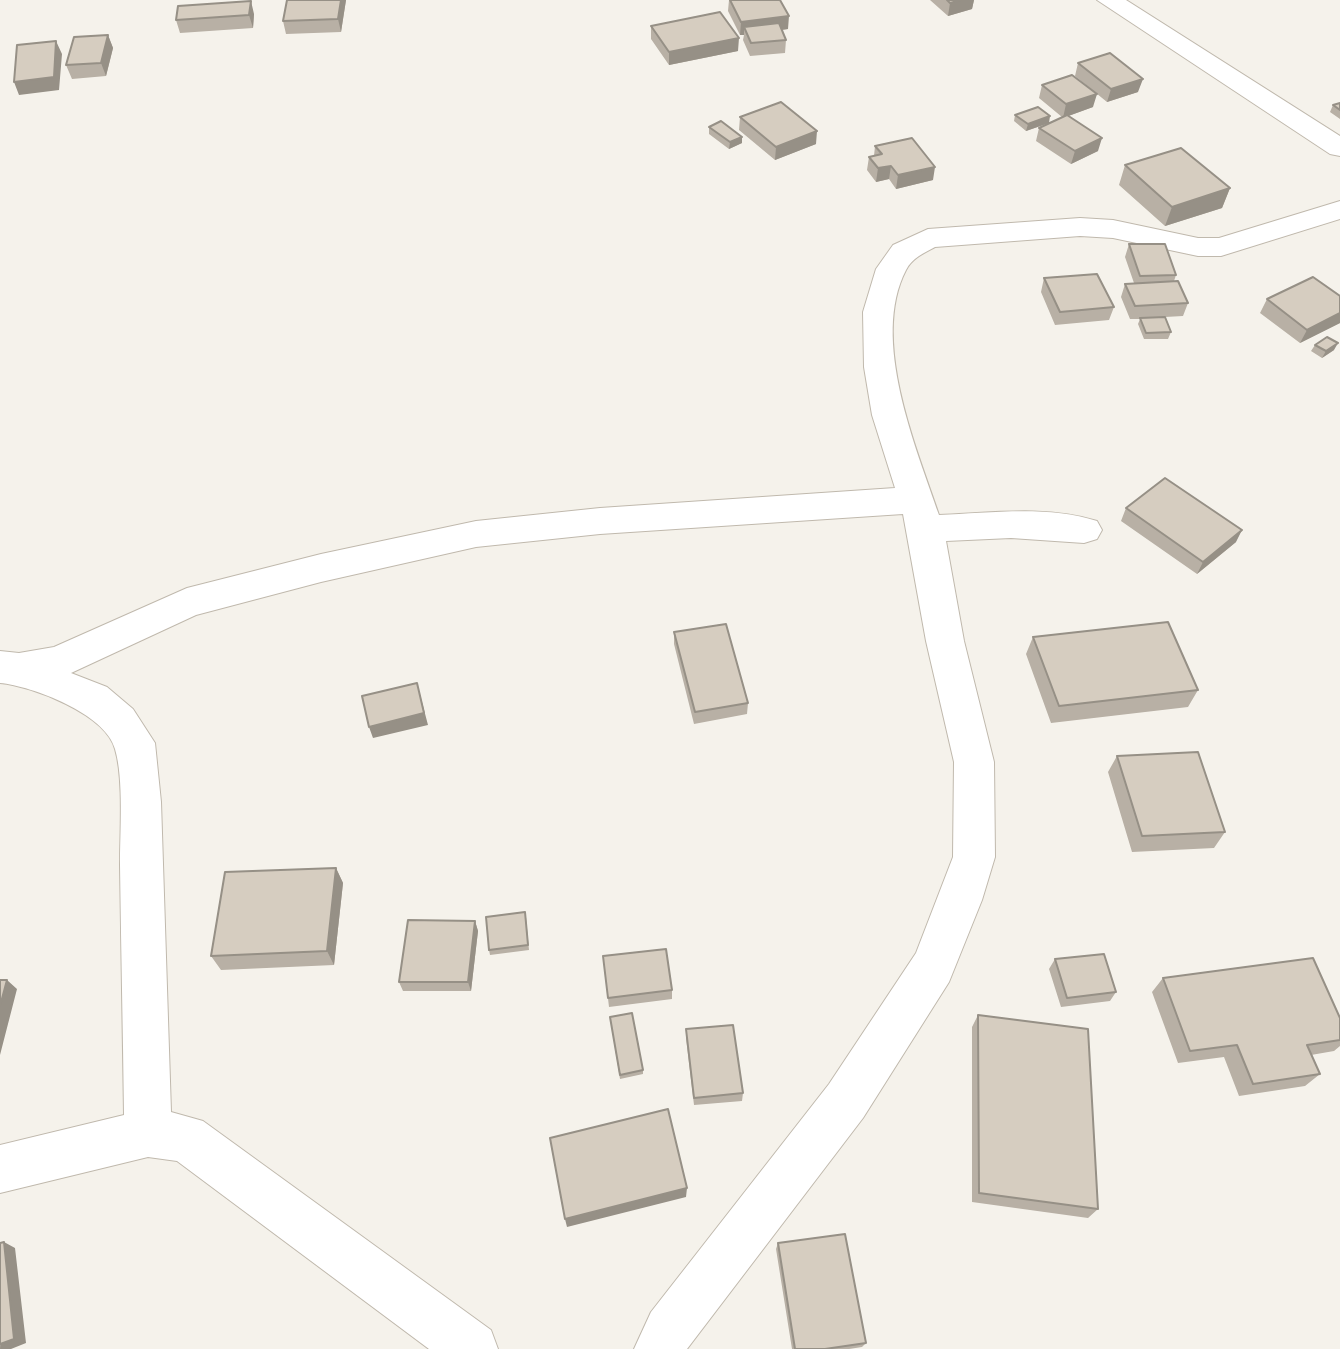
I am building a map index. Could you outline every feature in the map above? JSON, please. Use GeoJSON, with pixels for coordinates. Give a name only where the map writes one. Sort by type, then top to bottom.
{"type":"FeatureCollection","features":[{"type":"Feature","properties":{"kind":"street"},"geometry":{"type":"LineString","coordinates":[[1109,0],[1340,148]]}},
{"type":"Feature","properties":{"kind":"street"},"geometry":{"type":"LineString","coordinates":[[660,1349],[669,1330],[846,1101],[933,967],[974,857],[974,762],[945,641],[921,515],[889,415],[880,367],[878,312],[891,269],[904,252],[928,238],[1080,227],[1113,229],[1198,247],[1221,247],[1340,210]]}},
{"type":"Feature","properties":{"kind":"street"},"geometry":{"type":"LineString","coordinates":[[10,668],[60,661],[187,603],[321,568],[476,534],[600,521],[921,515],[1084,530]]}},
{"type":"Feature","properties":{"kind":"street"},"geometry":{"type":"LineString","coordinates":[[10,668],[93,698],[119,722],[135,743],[148,1133]]}},
{"type":"Feature","properties":{"kind":"street"},"geometry":{"type":"LineString","coordinates":[[0,1169],[148,1133],[186,1138],[472,1349]]}},
{"type":"Feature","properties":{"kind":"building"},"geometry":{"type":"Polygon","coordinates":[[[287,0],[341,0],[338,19],[283,21],[287,0]]]}},
{"type":"Feature","properties":{"kind":"building"},"geometry":{"type":"Polygon","coordinates":[[[730,0],[780,0],[789,16],[741,22],[730,0]]]}},
{"type":"Feature","properties":{"kind":"building"},"geometry":{"type":"Polygon","coordinates":[[[251,1],[249,15],[176,20],[178,6],[251,1]]]}},
{"type":"Feature","properties":{"kind":"building"},"geometry":{"type":"Polygon","coordinates":[[[720,12],[739,38],[669,52],[651,26],[720,12]]]}},
{"type":"Feature","properties":{"kind":"building"},"geometry":{"type":"Polygon","coordinates":[[[779,23],[786,40],[751,43],[744,27],[779,23]]]}},
{"type":"Feature","properties":{"kind":"building"},"geometry":{"type":"Polygon","coordinates":[[[108,35],[101,63],[66,65],[74,37],[108,35]]]}},
{"type":"Feature","properties":{"kind":"building"},"geometry":{"type":"Polygon","coordinates":[[[56,41],[54,77],[14,82],[17,45],[56,41]]]}},
{"type":"Feature","properties":{"kind":"building"},"geometry":{"type":"Polygon","coordinates":[[[1110,53],[1143,79],[1111,89],[1078,63],[1110,53]]]}},
{"type":"Feature","properties":{"kind":"building"},"geometry":{"type":"Polygon","coordinates":[[[1072,75],[1097,94],[1066,104],[1042,85],[1072,75]]]}},
{"type":"Feature","properties":{"kind":"building"},"geometry":{"type":"Polygon","coordinates":[[[781,102],[817,131],[776,147],[740,117],[781,102]]]}},
{"type":"Feature","properties":{"kind":"building"},"geometry":{"type":"Polygon","coordinates":[[[1038,107],[1050,116],[1028,124],[1015,115],[1038,107]]]}},
{"type":"Feature","properties":{"kind":"building"},"geometry":{"type":"Polygon","coordinates":[[[1067,115],[1102,138],[1075,151],[1039,128],[1067,115]]]}},
{"type":"Feature","properties":{"kind":"building"},"geometry":{"type":"Polygon","coordinates":[[[721,121],[742,137],[730,142],[709,127],[721,121]]]}},
{"type":"Feature","properties":{"kind":"building"},"geometry":{"type":"Polygon","coordinates":[[[912,138],[935,167],[898,175],[891,166],[878,168],[869,157],[882,154],[875,146],[912,138]]]}},
{"type":"Feature","properties":{"kind":"building"},"geometry":{"type":"Polygon","coordinates":[[[1181,148],[1230,188],[1172,207],[1125,165],[1181,148]]]}},
{"type":"Feature","properties":{"kind":"building"},"geometry":{"type":"Polygon","coordinates":[[[1129,244],[1165,244],[1176,275],[1140,276],[1129,244]]]}},
{"type":"Feature","properties":{"kind":"building"},"geometry":{"type":"Polygon","coordinates":[[[1097,274],[1114,307],[1060,312],[1044,278],[1097,274]]]}},
{"type":"Feature","properties":{"kind":"building"},"geometry":{"type":"Polygon","coordinates":[[[1313,277],[1340,296],[1340,313],[1307,330],[1267,299],[1313,277]]]}},
{"type":"Feature","properties":{"kind":"building"},"geometry":{"type":"Polygon","coordinates":[[[1178,281],[1188,303],[1135,306],[1125,284],[1178,281]]]}},
{"type":"Feature","properties":{"kind":"building"},"geometry":{"type":"Polygon","coordinates":[[[1165,317],[1171,332],[1146,333],[1140,318],[1165,317]]]}},
{"type":"Feature","properties":{"kind":"building"},"geometry":{"type":"Polygon","coordinates":[[[1327,337],[1338,343],[1326,351],[1315,345],[1327,337]]]}},
{"type":"Feature","properties":{"kind":"building"},"geometry":{"type":"Polygon","coordinates":[[[1165,478],[1242,530],[1203,562],[1126,508],[1165,478]]]}},
{"type":"Feature","properties":{"kind":"building"},"geometry":{"type":"Polygon","coordinates":[[[1168,622],[1198,690],[1059,706],[1033,637],[1168,622]]]}},
{"type":"Feature","properties":{"kind":"building"},"geometry":{"type":"Polygon","coordinates":[[[726,624],[748,703],[695,712],[674,632],[726,624]]]}},
{"type":"Feature","properties":{"kind":"building"},"geometry":{"type":"Polygon","coordinates":[[[417,683],[424,713],[369,727],[362,696],[417,683]]]}},
{"type":"Feature","properties":{"kind":"building"},"geometry":{"type":"Polygon","coordinates":[[[1198,752],[1225,832],[1142,836],[1117,756],[1198,752]]]}},
{"type":"Feature","properties":{"kind":"building"},"geometry":{"type":"Polygon","coordinates":[[[336,868],[327,951],[211,956],[225,872],[336,868]]]}},
{"type":"Feature","properties":{"kind":"building"},"geometry":{"type":"Polygon","coordinates":[[[525,912],[528,945],[489,950],[486,917],[525,912]]]}},
{"type":"Feature","properties":{"kind":"building"},"geometry":{"type":"Polygon","coordinates":[[[408,920],[475,921],[468,982],[399,982],[408,920]]]}},
{"type":"Feature","properties":{"kind":"building"},"geometry":{"type":"Polygon","coordinates":[[[666,949],[672,990],[608,998],[603,956],[666,949]]]}},
{"type":"Feature","properties":{"kind":"building"},"geometry":{"type":"Polygon","coordinates":[[[1104,954],[1116,992],[1067,998],[1055,959],[1104,954]]]}},
{"type":"Feature","properties":{"kind":"building"},"geometry":{"type":"Polygon","coordinates":[[[1313,958],[1340,1018],[1340,1040],[1307,1045],[1320,1074],[1253,1084],[1237,1045],[1190,1051],[1163,978],[1313,958]]]}},
{"type":"Feature","properties":{"kind":"building"},"geometry":{"type":"Polygon","coordinates":[[[0,980],[7,980],[0,1006],[0,980]]]}},
{"type":"Feature","properties":{"kind":"building"},"geometry":{"type":"Polygon","coordinates":[[[632,1013],[643,1070],[620,1075],[610,1017],[632,1013]]]}},
{"type":"Feature","properties":{"kind":"building"},"geometry":{"type":"Polygon","coordinates":[[[978,1015],[1088,1029],[1098,1209],[979,1193],[978,1015]]]}},
{"type":"Feature","properties":{"kind":"building"},"geometry":{"type":"Polygon","coordinates":[[[733,1025],[743,1093],[694,1098],[686,1029],[733,1025]]]}},
{"type":"Feature","properties":{"kind":"building"},"geometry":{"type":"Polygon","coordinates":[[[668,1109],[687,1188],[565,1219],[550,1138],[668,1109]]]}},
{"type":"Feature","properties":{"kind":"building"},"geometry":{"type":"Polygon","coordinates":[[[845,1234],[866,1343],[825,1349],[795,1349],[778,1243],[845,1234]]]}},
{"type":"Feature","properties":{"kind":"building"},"geometry":{"type":"Polygon","coordinates":[[[4,1242],[14,1339],[0,1344],[0,1243],[4,1242]]]}}]}
